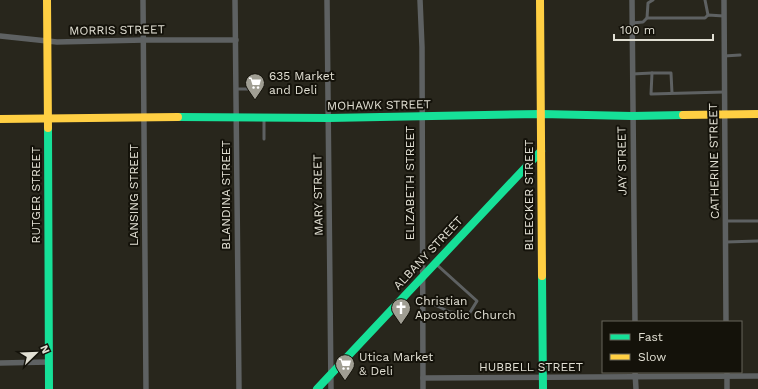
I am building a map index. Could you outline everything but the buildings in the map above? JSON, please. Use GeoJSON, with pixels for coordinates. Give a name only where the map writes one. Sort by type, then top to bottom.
{"type":"FeatureCollection","features":[{"type":"Feature","properties":{"kind":"street","name":"RUTGER STREET"},"geometry":{"type":"LineString","coordinates":[[47,0],[49,389]]}},
{"type":"Feature","properties":{"kind":"street","name":"LANSING STREET"},"geometry":{"type":"LineString","coordinates":[[143,0],[146,389]]}},
{"type":"Feature","properties":{"kind":"street","name":"BLANDINA STREET"},"geometry":{"type":"LineString","coordinates":[[235,0],[239,389]]}},
{"type":"Feature","properties":{"kind":"street","name":"MARY STREET"},"geometry":{"type":"LineString","coordinates":[[327,0],[331,389]]}},
{"type":"Feature","properties":{"kind":"street","name":"ELIZABETH STREET"},"geometry":{"type":"LineString","coordinates":[[420,0],[422,47],[421,116],[423,389]]}},
{"type":"Feature","properties":{"kind":"street","name":"BLEECKER STREET"},"geometry":{"type":"LineString","coordinates":[[540,0],[543,389]]}},
{"type":"Feature","properties":{"kind":"street","name":"JAY STREET"},"geometry":{"type":"LineString","coordinates":[[632,0],[635,321]]}},
{"type":"Feature","properties":{"kind":"street","name":"CATHERINE STREET"},"geometry":{"type":"LineString","coordinates":[[724,0],[726,321]]}},
{"type":"Feature","properties":{"kind":"street","name":"MORRIS STREET"},"geometry":{"type":"LineString","coordinates":[[0,36],[48,41],[236,40]]}},
{"type":"Feature","properties":{"kind":"street","name":"MOHAWK STREET"},"geometry":{"type":"LineString","coordinates":[[0,119],[329,118],[541,114],[632,116],[758,114]]}},
{"type":"Feature","properties":{"kind":"street","name":"ALBANY STREET"},"geometry":{"type":"LineString","coordinates":[[317,389],[541,151]]}},
{"type":"Feature","properties":{"kind":"street"},"geometry":{"type":"LineString","coordinates":[[0,363],[49,362]]}},
{"type":"Feature","properties":{"kind":"street"},"geometry":{"type":"LineString","coordinates":[[635,374],[636,389]]}},
{"type":"Feature","properties":{"kind":"street","name":"HUBBELL STREET"},"geometry":{"type":"LineString","coordinates":[[423,378],[542,378],[635,374],[727,374],[758,376]]}},
{"type":"Feature","properties":{"kind":"street"},"geometry":{"type":"LineString","coordinates":[[727,374],[727,389]]}},
{"type":"Feature","properties":{"kind":"lane"},"geometry":{"type":"LineString","coordinates":[[647,18],[648,3],[653,0]]}},
{"type":"Feature","properties":{"kind":"lane"},"geometry":{"type":"LineString","coordinates":[[705,0],[708,15]]}},
{"type":"Feature","properties":{"kind":"lane"},"geometry":{"type":"LineString","coordinates":[[632,23],[642,22],[647,18],[705,18],[708,15],[724,16]]}},
{"type":"Feature","properties":{"kind":"lane"},"geometry":{"type":"LineString","coordinates":[[724,56],[740,55]]}},
{"type":"Feature","properties":{"kind":"lane"},"geometry":{"type":"LineString","coordinates":[[632,74],[671,73],[672,93]]}},
{"type":"Feature","properties":{"kind":"lane"},"geometry":{"type":"LineString","coordinates":[[652,74],[652,94],[724,92]]}},
{"type":"Feature","properties":{"kind":"lane"},"geometry":{"type":"LineString","coordinates":[[236,89],[263,85]]}},
{"type":"Feature","properties":{"kind":"lane"},"geometry":{"type":"LineString","coordinates":[[264,118],[264,139]]}},
{"type":"Feature","properties":{"kind":"lane"},"geometry":{"type":"LineString","coordinates":[[725,221],[758,221]]}},
{"type":"Feature","properties":{"kind":"lane"},"geometry":{"type":"LineString","coordinates":[[726,242],[758,241]]}},
{"type":"Feature","properties":{"kind":"lane"},"geometry":{"type":"LineString","coordinates":[[422,299],[450,312],[469,314],[477,301],[435,263]]}},
{"type":"Feature","properties":{"kind":"traffic: fast"},"geometry":{"type":"LineString","coordinates":[[178,117],[329,118],[541,114],[632,116],[683,115]]}},
{"type":"Feature","properties":{"kind":"traffic: fast"},"geometry":{"type":"LineString","coordinates":[[48,128],[49,389]]}},
{"type":"Feature","properties":{"kind":"traffic: fast"},"geometry":{"type":"LineString","coordinates":[[317,389],[541,151]]}},
{"type":"Feature","properties":{"kind":"traffic: fast"},"geometry":{"type":"LineString","coordinates":[[542,276],[543,389]]}},
{"type":"Feature","properties":{"kind":"traffic: slow"},"geometry":{"type":"LineString","coordinates":[[47,0],[48,128]]}},
{"type":"Feature","properties":{"kind":"traffic: slow"},"geometry":{"type":"LineString","coordinates":[[540,0],[542,276]]}},
{"type":"Feature","properties":{"kind":"traffic: slow"},"geometry":{"type":"LineString","coordinates":[[683,115],[758,114]]}},
{"type":"Feature","properties":{"kind":"traffic: slow"},"geometry":{"type":"LineString","coordinates":[[0,119],[178,117]]}},
{"type":"Feature","properties":{"kind":"place","name":"635 Market and Deli"},"geometry":{"type":"Point","coordinates":[255,100]}},
{"type":"Feature","properties":{"kind":"place","name":"Christian Apostolic Church"},"geometry":{"type":"Point","coordinates":[401,325]}},
{"type":"Feature","properties":{"kind":"place","name":"Utica Market & Deli"},"geometry":{"type":"Point","coordinates":[345,381]}}]}
